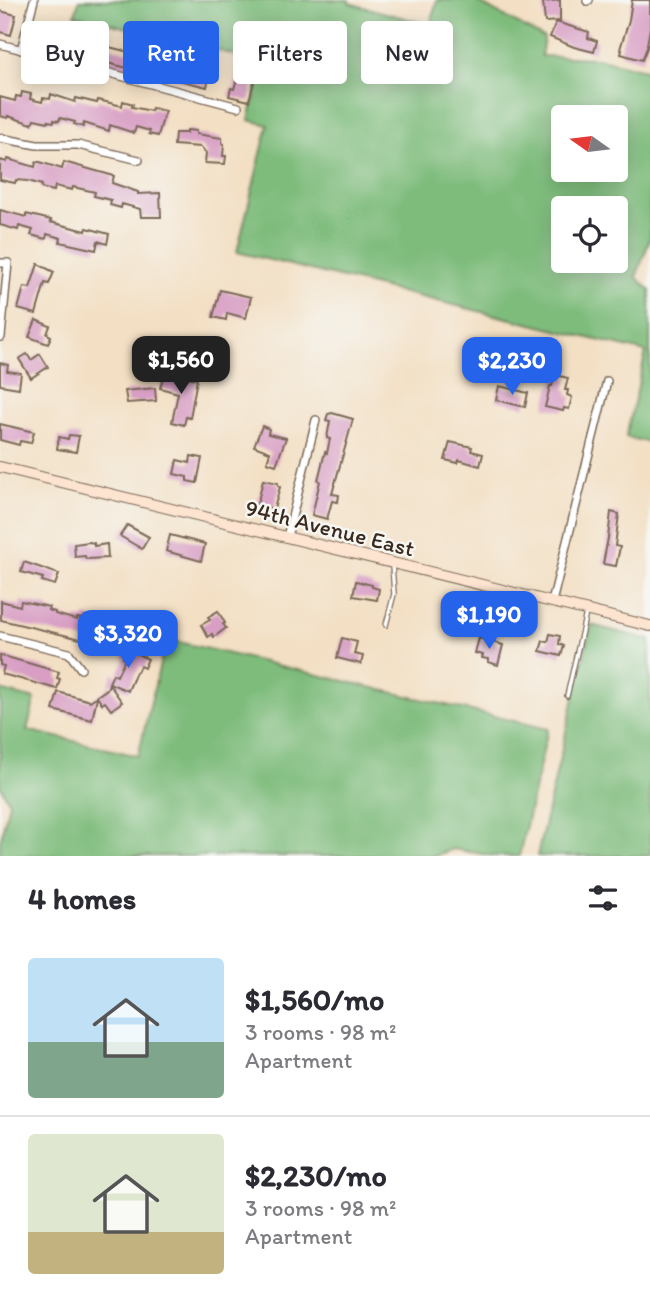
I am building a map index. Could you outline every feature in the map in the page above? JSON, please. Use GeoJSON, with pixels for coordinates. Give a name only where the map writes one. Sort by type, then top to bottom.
{"type":"FeatureCollection","features":[{"type":"Feature","properties":{"kind":"main road","name":"94th Avenue East"},"geometry":{"type":"LineString","coordinates":[[0,467],[650,626]]}},
{"type":"Feature","properties":{"kind":"street"},"geometry":{"type":"LineString","coordinates":[[29,21],[34,0]]}},
{"type":"Feature","properties":{"kind":"street"},"geometry":{"type":"LineString","coordinates":[[0,44],[21,50]]}},
{"type":"Feature","properties":{"kind":"street"},"geometry":{"type":"LineString","coordinates":[[109,73],[238,107]]}},
{"type":"Feature","properties":{"kind":"street"},"geometry":{"type":"LineString","coordinates":[[0,138],[37,145],[78,145],[139,160]]}},
{"type":"Feature","properties":{"kind":"street"},"geometry":{"type":"LineString","coordinates":[[1,337],[4,263]]}},
{"type":"Feature","properties":{"kind":"street"},"geometry":{"type":"LineString","coordinates":[[552,602],[607,381]]}},
{"type":"Feature","properties":{"kind":"street"},"geometry":{"type":"LineString","coordinates":[[287,537],[316,420]]}},
{"type":"Feature","properties":{"kind":"street"},"geometry":{"type":"LineString","coordinates":[[0,636],[69,653],[81,670]]}},
{"type":"Feature","properties":{"kind":"lane"},"geometry":{"type":"LineString","coordinates":[[386,625],[394,594],[392,563]]}},
{"type":"Feature","properties":{"kind":"lane"},"geometry":{"type":"LineString","coordinates":[[567,696],[587,611]]}},
{"type":"Feature","properties":{"kind":"green space"},"geometry":{"type":"Polygon","coordinates":[[[79,0],[349,0],[349,3],[415,21],[361,21],[361,84],[453,84],[453,21],[431,21],[437,0],[474,0],[544,38],[541,56],[596,58],[650,71],[650,239],[636,277],[650,290],[650,443],[626,437],[646,352],[237,252],[268,125],[249,120],[258,84],[347,84],[347,21],[233,21],[233,54],[219,51],[219,21],[123,21],[123,27],[109,24],[109,21],[75,15],[79,0]]]}},
{"type":"Feature","properties":{"kind":"green space"},"geometry":{"type":"Polygon","coordinates":[[[591,625],[650,640],[650,856],[537,856],[591,625]]]}},
{"type":"Feature","properties":{"kind":"green space"},"geometry":{"type":"Polygon","coordinates":[[[166,639],[548,729],[519,856],[495,856],[453,849],[434,856],[0,856],[0,842],[9,802],[0,785],[0,690],[35,699],[27,730],[138,756],[166,639]]]}},
{"type":"Feature","properties":{"kind":"building"},"geometry":{"type":"Polygon","coordinates":[[[560,0],[560,21],[545,22],[543,2],[560,0]]]}},
{"type":"Feature","properties":{"kind":"building"},"geometry":{"type":"Polygon","coordinates":[[[632,0],[650,0],[648,45],[642,60],[621,54],[620,49],[632,0]]]}},
{"type":"Feature","properties":{"kind":"building"},"geometry":{"type":"Polygon","coordinates":[[[0,11],[16,15],[11,35],[0,32],[0,11]]]}},
{"type":"Feature","properties":{"kind":"building"},"geometry":{"type":"Polygon","coordinates":[[[556,22],[589,32],[588,38],[597,41],[594,52],[550,37],[556,22]]]}},
{"type":"Feature","properties":{"kind":"building"},"geometry":{"type":"Polygon","coordinates":[[[109,47],[123,50],[123,67],[109,63],[109,47]]]}},
{"type":"Feature","properties":{"kind":"building"},"geometry":{"type":"Polygon","coordinates":[[[235,84],[253,84],[249,101],[229,96],[231,88],[234,89],[235,84]]]}},
{"type":"Feature","properties":{"kind":"building"},"geometry":{"type":"Polygon","coordinates":[[[22,92],[31,94],[30,99],[42,102],[43,98],[50,99],[51,94],[75,102],[76,98],[122,106],[123,101],[133,104],[132,107],[165,111],[158,136],[136,127],[134,133],[110,125],[109,131],[84,123],[83,127],[60,118],[54,122],[34,119],[32,124],[0,116],[0,97],[15,101],[16,96],[21,97],[22,92]]]}},
{"type":"Feature","properties":{"kind":"building"},"geometry":{"type":"Polygon","coordinates":[[[187,130],[222,138],[225,164],[205,163],[206,153],[201,147],[174,145],[175,133],[186,133],[187,130]]]}},
{"type":"Feature","properties":{"kind":"building"},"geometry":{"type":"Polygon","coordinates":[[[8,159],[35,167],[36,162],[40,162],[62,169],[64,162],[114,176],[112,183],[138,194],[160,193],[161,217],[141,217],[140,209],[122,204],[121,208],[110,205],[111,200],[94,196],[95,192],[55,186],[54,191],[28,181],[16,180],[15,183],[0,180],[0,160],[7,162],[8,159]]]}},
{"type":"Feature","properties":{"kind":"building"},"geometry":{"type":"Polygon","coordinates":[[[0,210],[109,234],[107,244],[98,241],[96,250],[60,242],[61,238],[47,234],[46,239],[31,235],[33,230],[19,226],[18,230],[0,225],[0,210]]]}},
{"type":"Feature","properties":{"kind":"building"},"geometry":{"type":"Polygon","coordinates":[[[38,264],[54,272],[49,284],[45,283],[36,314],[18,309],[24,287],[30,288],[38,264]]]}},
{"type":"Feature","properties":{"kind":"building"},"geometry":{"type":"Polygon","coordinates":[[[220,290],[251,297],[246,318],[227,313],[226,320],[213,317],[220,290]]]}},
{"type":"Feature","properties":{"kind":"building"},"geometry":{"type":"Polygon","coordinates":[[[36,320],[50,326],[48,344],[29,337],[36,320]]]}},
{"type":"Feature","properties":{"kind":"building"},"geometry":{"type":"Polygon","coordinates":[[[27,354],[31,360],[40,354],[48,367],[31,378],[19,359],[27,354]]]}},
{"type":"Feature","properties":{"kind":"building"},"geometry":{"type":"Polygon","coordinates":[[[0,363],[8,365],[7,371],[21,373],[19,388],[0,385],[0,363]]]}},
{"type":"Feature","properties":{"kind":"building"},"geometry":{"type":"Polygon","coordinates":[[[164,374],[186,380],[187,377],[197,379],[190,418],[186,417],[184,425],[172,422],[178,393],[160,388],[164,374]]]}},
{"type":"Feature","properties":{"kind":"building"},"geometry":{"type":"Polygon","coordinates":[[[555,375],[568,378],[565,390],[568,390],[567,395],[572,397],[569,409],[564,408],[563,411],[545,407],[555,375]]]}},
{"type":"Feature","properties":{"kind":"building"},"geometry":{"type":"Polygon","coordinates":[[[499,386],[528,393],[525,407],[496,400],[499,386]]]}},
{"type":"Feature","properties":{"kind":"building"},"geometry":{"type":"Polygon","coordinates":[[[155,388],[156,401],[127,403],[125,391],[155,388]]]}},
{"type":"Feature","properties":{"kind":"building"},"geometry":{"type":"Polygon","coordinates":[[[328,414],[353,419],[332,494],[339,495],[338,502],[332,501],[327,519],[312,515],[320,481],[318,480],[330,439],[327,438],[330,421],[326,420],[328,414]]]}},
{"type":"Feature","properties":{"kind":"building"},"geometry":{"type":"Polygon","coordinates":[[[0,424],[34,432],[31,443],[20,441],[19,445],[0,440],[0,424]]]}},
{"type":"Feature","properties":{"kind":"building"},"geometry":{"type":"Polygon","coordinates":[[[262,426],[269,429],[268,434],[286,438],[276,465],[267,462],[270,452],[254,446],[262,426]]]}},
{"type":"Feature","properties":{"kind":"building"},"geometry":{"type":"Polygon","coordinates":[[[69,435],[79,436],[76,452],[57,449],[59,437],[68,439],[69,435]]]}},
{"type":"Feature","properties":{"kind":"building"},"geometry":{"type":"Polygon","coordinates":[[[450,442],[472,447],[471,451],[483,454],[480,466],[459,460],[458,463],[445,460],[450,442]]]}},
{"type":"Feature","properties":{"kind":"building"},"geometry":{"type":"Polygon","coordinates":[[[191,456],[202,458],[197,483],[174,474],[177,460],[190,463],[191,456]]]}},
{"type":"Feature","properties":{"kind":"building"},"geometry":{"type":"Polygon","coordinates":[[[263,480],[278,483],[280,487],[274,509],[257,505],[263,480]]]}},
{"type":"Feature","properties":{"kind":"building"},"geometry":{"type":"Polygon","coordinates":[[[611,512],[619,514],[615,546],[620,547],[616,566],[603,564],[611,512]]]}},
{"type":"Feature","properties":{"kind":"building"},"geometry":{"type":"Polygon","coordinates":[[[127,525],[149,537],[142,549],[120,536],[127,525]]]}},
{"type":"Feature","properties":{"kind":"building"},"geometry":{"type":"Polygon","coordinates":[[[170,535],[205,544],[201,561],[166,551],[170,535]]]}},
{"type":"Feature","properties":{"kind":"building"},"geometry":{"type":"Polygon","coordinates":[[[94,543],[94,546],[107,544],[108,558],[75,557],[74,544],[94,543]]]}},
{"type":"Feature","properties":{"kind":"building"},"geometry":{"type":"Polygon","coordinates":[[[24,562],[59,574],[55,585],[42,581],[43,578],[21,572],[24,562]]]}},
{"type":"Feature","properties":{"kind":"building"},"geometry":{"type":"Polygon","coordinates":[[[356,581],[379,589],[377,600],[353,596],[356,581]]]}},
{"type":"Feature","properties":{"kind":"building"},"geometry":{"type":"Polygon","coordinates":[[[1,601],[20,606],[21,601],[49,607],[48,610],[55,614],[77,620],[84,619],[85,616],[115,628],[108,644],[101,641],[100,644],[89,639],[1,620],[1,601]]]}},
{"type":"Feature","properties":{"kind":"building"},"geometry":{"type":"Polygon","coordinates":[[[218,611],[226,628],[214,637],[212,634],[208,637],[201,625],[218,611]]]}},
{"type":"Feature","properties":{"kind":"building"},"geometry":{"type":"Polygon","coordinates":[[[162,632],[163,643],[157,643],[157,649],[137,650],[136,634],[162,632]]]}},
{"type":"Feature","properties":{"kind":"building"},"geometry":{"type":"Polygon","coordinates":[[[550,634],[560,636],[559,644],[564,646],[561,656],[540,651],[543,641],[548,642],[550,634]]]}},
{"type":"Feature","properties":{"kind":"building"},"geometry":{"type":"Polygon","coordinates":[[[342,638],[357,642],[354,654],[363,656],[361,664],[337,658],[342,638]]]}},
{"type":"Feature","properties":{"kind":"building"},"geometry":{"type":"Polygon","coordinates":[[[479,638],[503,645],[498,665],[475,653],[479,638]]]}},
{"type":"Feature","properties":{"kind":"building"},"geometry":{"type":"Polygon","coordinates":[[[127,649],[148,659],[144,668],[140,666],[136,672],[128,691],[109,683],[113,674],[117,676],[127,649]]]}},
{"type":"Feature","properties":{"kind":"building"},"geometry":{"type":"Polygon","coordinates":[[[0,655],[59,672],[57,689],[2,674],[4,666],[0,665],[0,655]]]}},
{"type":"Feature","properties":{"kind":"building"},"geometry":{"type":"Polygon","coordinates":[[[109,684],[122,702],[111,710],[97,697],[92,720],[53,710],[58,692],[90,701],[107,689],[109,684]]]}}]}
